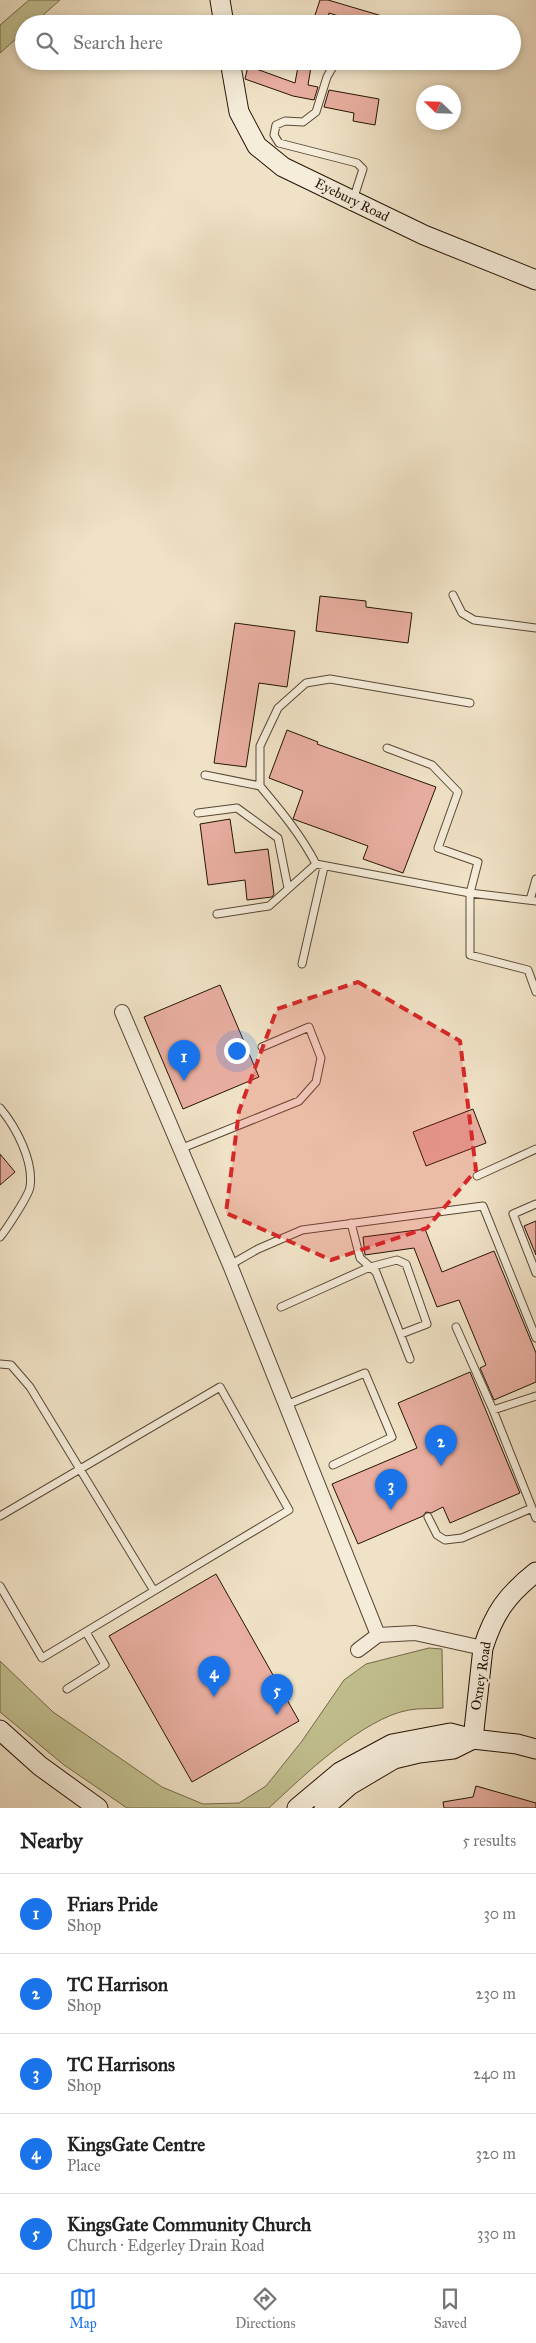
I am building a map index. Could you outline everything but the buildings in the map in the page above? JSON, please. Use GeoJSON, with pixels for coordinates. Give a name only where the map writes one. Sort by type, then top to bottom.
{"type":"FeatureCollection","features":[{"type":"Feature","properties":{"kind":"street"},"geometry":{"type":"LineString","coordinates":[[220,0],[222,15]]}},
{"type":"Feature","properties":{"kind":"street","name":"Eyebury Road"},"geometry":{"type":"LineString","coordinates":[[232,70],[239,112],[257,146],[283,167],[424,235],[536,280]]}},
{"type":"Feature","properties":{"kind":"street"},"geometry":{"type":"LineString","coordinates":[[122,1012],[179,1150],[230,1265],[378,1635]]}},
{"type":"Feature","properties":{"kind":"street","name":"Oxney Road"},"geometry":{"type":"LineString","coordinates":[[474,1739],[483,1648],[491,1624],[502,1603],[516,1587],[536,1572]]}},
{"type":"Feature","properties":{"kind":"street"},"geometry":{"type":"LineString","coordinates":[[358,1650],[378,1635],[415,1633],[483,1648]]}},
{"type":"Feature","properties":{"kind":"street"},"geometry":{"type":"LineString","coordinates":[[0,1730],[40,1766],[98,1808]]}},
{"type":"Feature","properties":{"kind":"street"},"geometry":{"type":"LineString","coordinates":[[297,1808],[340,1772],[392,1744],[450,1733],[474,1739],[517,1744],[536,1749]]}},
{"type":"Feature","properties":{"kind":"street"},"geometry":{"type":"LineString","coordinates":[[324,1808],[350,1785],[394,1759],[419,1753],[453,1749],[474,1739]]}},
{"type":"Feature","properties":{"kind":"lane"},"geometry":{"type":"LineString","coordinates":[[331,70],[316,112],[303,122],[285,121],[276,125],[274,135],[280,143],[357,163],[363,169],[353,201]]}},
{"type":"Feature","properties":{"kind":"lane"},"geometry":{"type":"LineString","coordinates":[[453,594],[462,614],[474,620],[536,628]]}},
{"type":"Feature","properties":{"kind":"lane"},"geometry":{"type":"LineString","coordinates":[[260,786],[260,746],[278,708],[306,683],[330,679],[470,703]]}},
{"type":"Feature","properties":{"kind":"lane"},"geometry":{"type":"LineString","coordinates":[[388,748],[432,765],[458,792],[438,848],[478,862],[470,893],[470,955],[528,970],[536,992]]}},
{"type":"Feature","properties":{"kind":"lane"},"geometry":{"type":"LineString","coordinates":[[205,775],[260,786],[305,842],[316,864],[324,867],[470,893],[533,901],[536,880]]}},
{"type":"Feature","properties":{"kind":"lane"},"geometry":{"type":"LineString","coordinates":[[198,813],[237,808],[278,838],[288,888]]}},
{"type":"Feature","properties":{"kind":"lane"},"geometry":{"type":"LineString","coordinates":[[217,914],[269,906],[316,864]]}},
{"type":"Feature","properties":{"kind":"lane"},"geometry":{"type":"LineString","coordinates":[[302,964],[324,867]]}},
{"type":"Feature","properties":{"kind":"lane"},"geometry":{"type":"LineString","coordinates":[[179,1150],[299,1101],[316,1082],[321,1058],[309,1027],[262,1047]]}},
{"type":"Feature","properties":{"kind":"lane"},"geometry":{"type":"LineString","coordinates":[[0,1108],[10,1120],[28,1162],[30,1188],[0,1237]]}},
{"type":"Feature","properties":{"kind":"lane"},"geometry":{"type":"LineString","coordinates":[[477,1176],[536,1149]]}},
{"type":"Feature","properties":{"kind":"lane"},"geometry":{"type":"LineString","coordinates":[[536,1204],[513,1214],[536,1272]]}},
{"type":"Feature","properties":{"kind":"lane"},"geometry":{"type":"LineString","coordinates":[[230,1265],[258,1249],[302,1230],[483,1206],[536,1338]]}},
{"type":"Feature","properties":{"kind":"lane"},"geometry":{"type":"LineString","coordinates":[[351,1224],[360,1258],[376,1272],[410,1359]]}},
{"type":"Feature","properties":{"kind":"lane"},"geometry":{"type":"LineString","coordinates":[[281,1307],[370,1267],[398,1260],[406,1264],[427,1324],[400,1334]]}},
{"type":"Feature","properties":{"kind":"lane"},"geometry":{"type":"LineString","coordinates":[[456,1327],[493,1410],[536,1518]]}},
{"type":"Feature","properties":{"kind":"lane"},"geometry":{"type":"LineString","coordinates":[[0,1364],[11,1365],[30,1387],[154,1591]]}},
{"type":"Feature","properties":{"kind":"lane"},"geometry":{"type":"LineString","coordinates":[[286,1405],[365,1373],[392,1437],[334,1465]]}},
{"type":"Feature","properties":{"kind":"lane"},"geometry":{"type":"LineString","coordinates":[[0,1516],[220,1388],[289,1510],[42,1658],[0,1586]]}},
{"type":"Feature","properties":{"kind":"lane"},"geometry":{"type":"LineString","coordinates":[[493,1410],[536,1396]]}},
{"type":"Feature","properties":{"kind":"lane"},"geometry":{"type":"LineString","coordinates":[[428,1517],[437,1535],[450,1540],[462,1538],[532,1508]]}},
{"type":"Feature","properties":{"kind":"lane"},"geometry":{"type":"LineString","coordinates":[[67,1689],[105,1665],[86,1632]]}},
{"type":"Feature","properties":{"kind":"highlighted area"},"geometry":{"type":"Polygon","coordinates":[[[358,982],[460,1041],[476,1170],[427,1228],[331,1260],[226,1213],[239,1111],[277,1009],[358,982]]]}},
{"type":"Feature","properties":{"kind":"shaded area"},"geometry":{"type":"Polygon","coordinates":[[[29,0],[60,0],[43,15],[15,15],[15,40],[0,53],[0,25],[29,0]]]}},
{"type":"Feature","properties":{"kind":"shaded area"},"geometry":{"type":"Polygon","coordinates":[[[429,1648],[442,1649],[443,1708],[409,1710],[391,1715],[372,1724],[334,1750],[269,1808],[127,1808],[64,1765],[0,1712],[0,1661],[53,1712],[162,1787],[203,1804],[239,1803],[266,1786],[302,1741],[344,1680],[366,1664],[429,1648]]]}},
{"type":"Feature","properties":{"kind":"place","name":"Friars Pride"},"geometry":{"type":"Point","coordinates":[184,1081]}},
{"type":"Feature","properties":{"kind":"place","name":"TC Harrison"},"geometry":{"type":"Point","coordinates":[441,1466]}},
{"type":"Feature","properties":{"kind":"place","name":"TC Harrisons"},"geometry":{"type":"Point","coordinates":[391,1510]}},
{"type":"Feature","properties":{"kind":"place","name":"KingsGate Centre"},"geometry":{"type":"Point","coordinates":[214,1697]}},
{"type":"Feature","properties":{"kind":"place","name":"KingsGate Community Church"},"geometry":{"type":"Point","coordinates":[277,1715]}}]}
